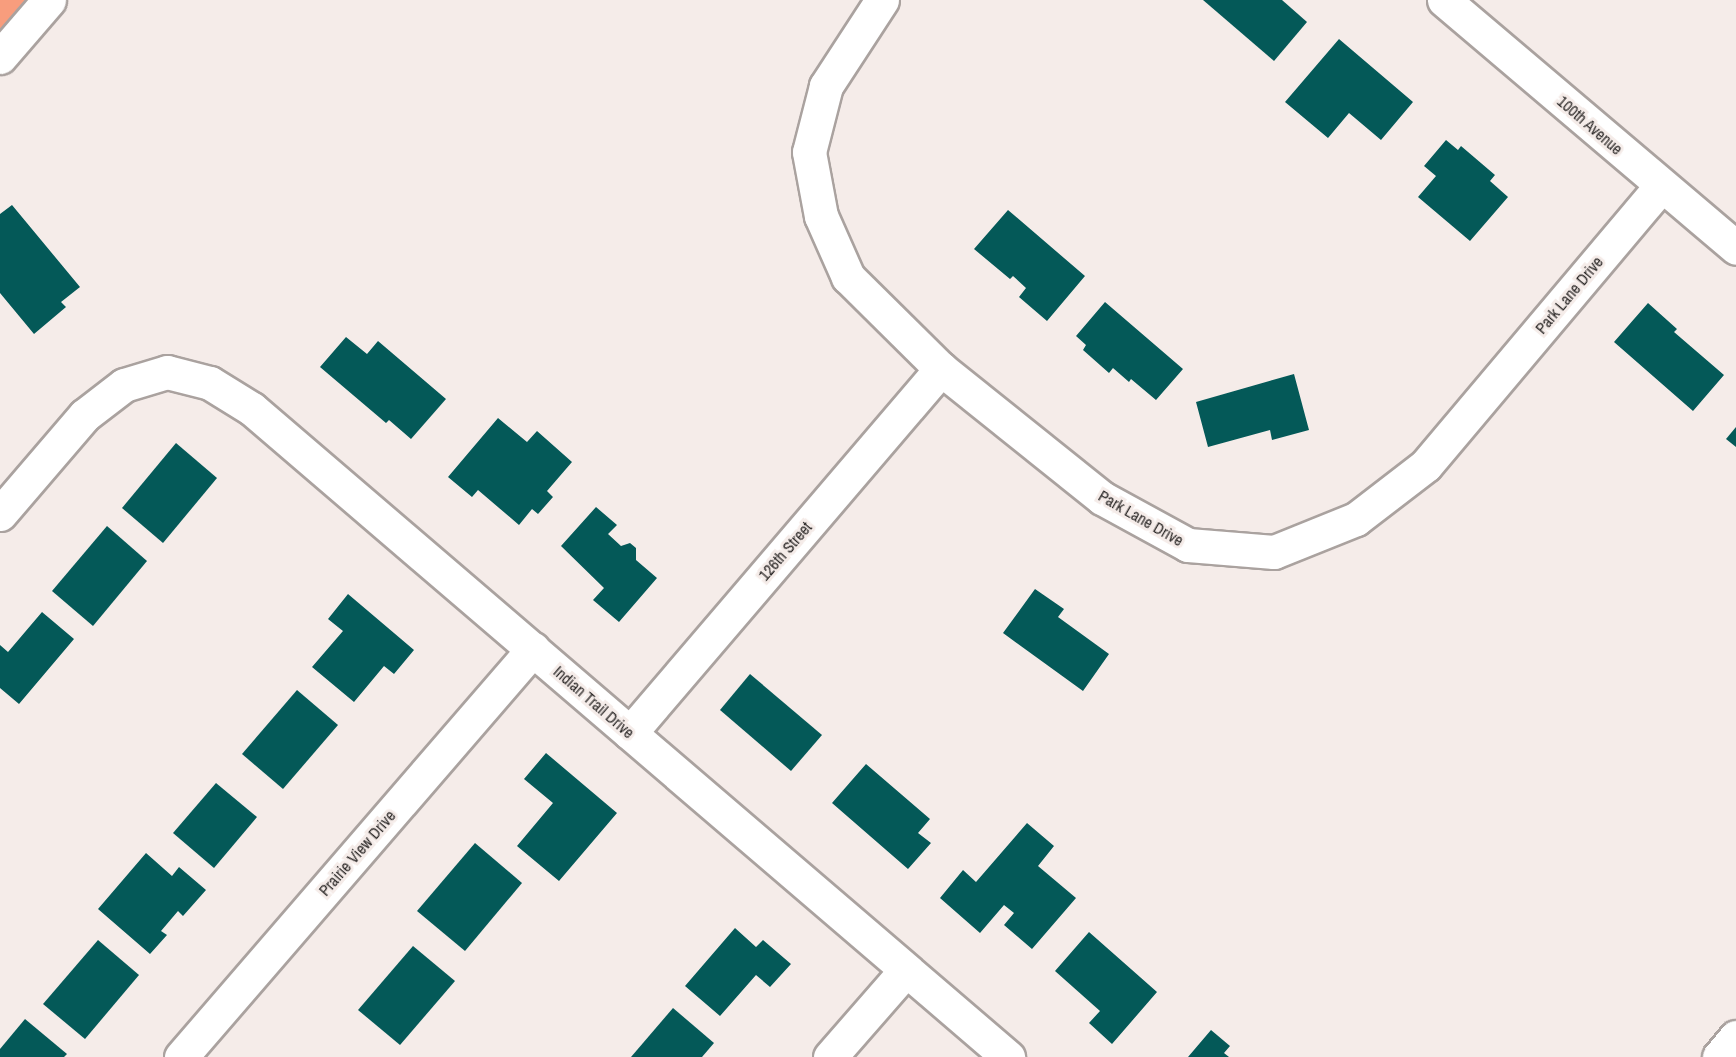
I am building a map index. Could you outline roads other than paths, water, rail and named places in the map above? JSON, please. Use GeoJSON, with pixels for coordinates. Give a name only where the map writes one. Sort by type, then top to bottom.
{"type":"FeatureCollection","features":[{"type":"Feature","properties":{"kind":"street"},"geometry":{"type":"LineString","coordinates":[[0,57],[49,0]]}},
{"type":"Feature","properties":{"kind":"street","name":"Park Lane Drive"},"geometry":{"type":"LineString","coordinates":[[882,0],[826,86],[809,152],[821,216],[848,277],[941,369],[1102,498],[1188,545],[1274,552],[1356,519],[1426,465],[1661,186]]}},
{"type":"Feature","properties":{"kind":"street","name":"100th Avenue"},"geometry":{"type":"LineString","coordinates":[[1444,0],[1736,248]]}},
{"type":"Feature","properties":{"kind":"street","name":"126th Street"},"geometry":{"type":"LineString","coordinates":[[630,733],[941,369]]}},
{"type":"Feature","properties":{"kind":"street","name":"Indian Trail Drive"},"geometry":{"type":"LineString","coordinates":[[0,514],[85,415],[124,385],[167,372],[210,383],[252,409],[1008,1057]]}},
{"type":"Feature","properties":{"kind":"street","name":"Prairie View Drive"},"geometry":{"type":"LineString","coordinates":[[181,1057],[533,649]]}},
{"type":"Feature","properties":{"kind":"street"},"geometry":{"type":"LineString","coordinates":[[830,1057],[905,971]]}},
{"type":"Feature","properties":{"kind":"street"},"geometry":{"type":"LineString","coordinates":[[1719,1057],[1736,1037]]}}]}
